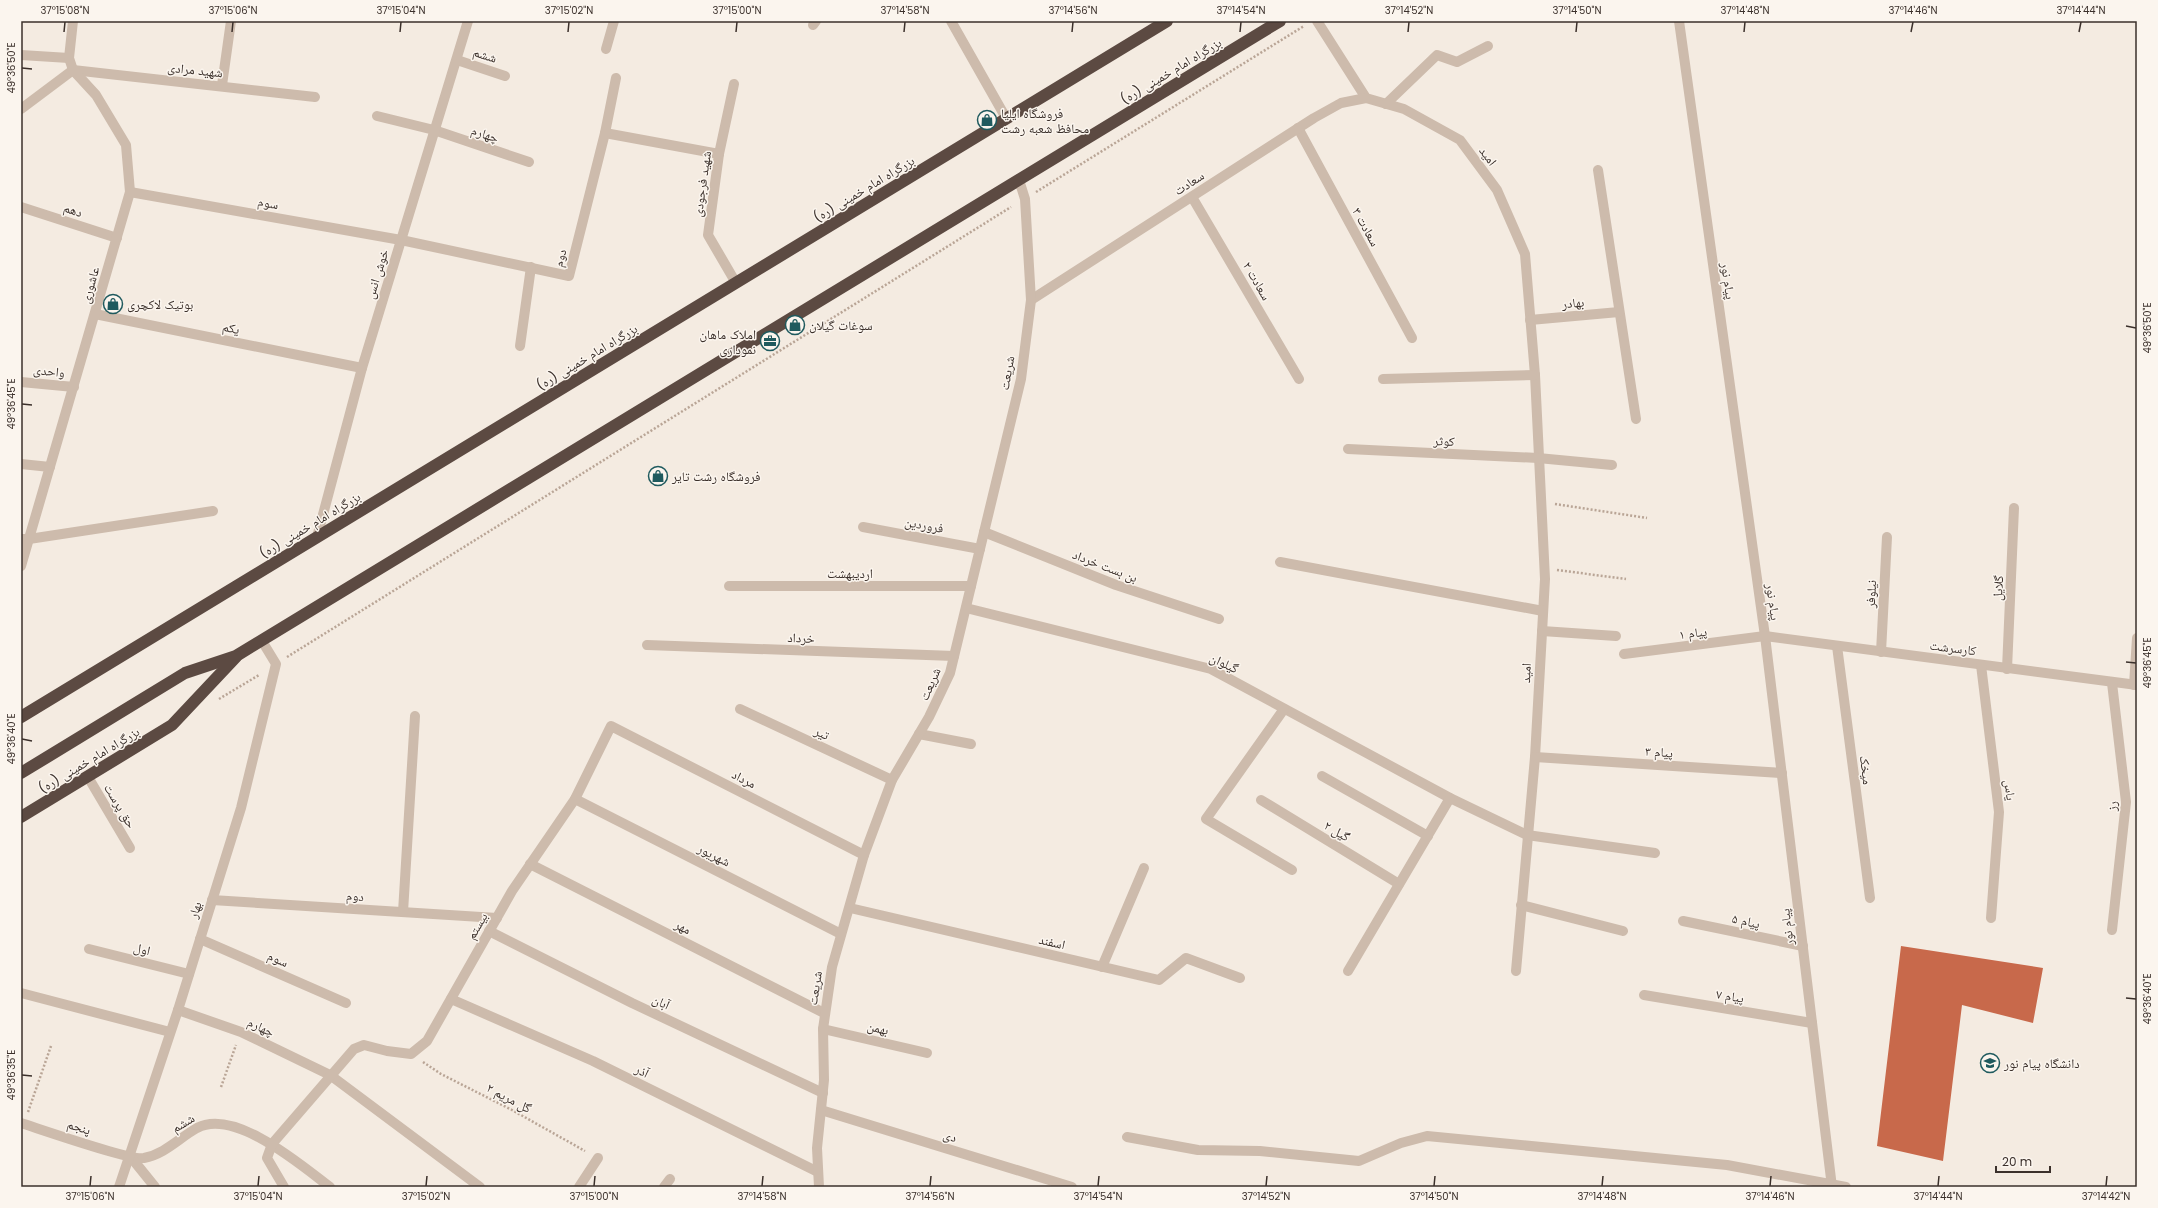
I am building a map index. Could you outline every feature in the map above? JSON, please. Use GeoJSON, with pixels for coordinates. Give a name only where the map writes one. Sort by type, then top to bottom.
{"type":"FeatureCollection","features":[{"type":"Feature","properties":{"kind":"highway","name":"بزرگراه امام خمینی (ره)"},"geometry":{"type":"LineString","coordinates":[[21,717],[1167,21]]}},
{"type":"Feature","properties":{"kind":"highway","name":"بزرگراه امام خمینی (ره)"},"geometry":{"type":"LineString","coordinates":[[21,773],[189,671],[236,656],[262,641],[1280,21]]}},
{"type":"Feature","properties":{"kind":"highway","name":"بزرگراه امام خمینی (ره)"},"geometry":{"type":"LineString","coordinates":[[21,817],[179,720],[236,656]]}},
{"type":"Feature","properties":{"kind":"street","name":"عاشوری"},"geometry":{"type":"LineString","coordinates":[[21,566],[25,539],[50,467],[130,192],[126,145],[96,95],[73,70],[69,58],[73,21]]}},
{"type":"Feature","properties":{"kind":"street"},"geometry":{"type":"LineString","coordinates":[[222,86],[231,21]]}},
{"type":"Feature","properties":{"kind":"street","name":"خوش انس"},"geometry":{"type":"LineString","coordinates":[[317,537],[362,368],[468,21]]}},
{"type":"Feature","properties":{"kind":"street"},"geometry":{"type":"LineString","coordinates":[[606,49],[614,21]]}},
{"type":"Feature","properties":{"kind":"street"},"geometry":{"type":"LineString","coordinates":[[951,21],[1006,118]]}},
{"type":"Feature","properties":{"kind":"street"},"geometry":{"type":"LineString","coordinates":[[1317,21],[1366,98]]}},
{"type":"Feature","properties":{"kind":"street","name":"پیام نور"},"geometry":{"type":"LineString","coordinates":[[1679,21],[1765,636],[1832,1185]]}},
{"type":"Feature","properties":{"kind":"street"},"geometry":{"type":"LineString","coordinates":[[1386,104],[1436,54],[1457,62],[1488,46]]}},
{"type":"Feature","properties":{"kind":"street"},"geometry":{"type":"LineString","coordinates":[[21,55],[69,58]]}},
{"type":"Feature","properties":{"kind":"street","name":"ششم"},"geometry":{"type":"LineString","coordinates":[[457,60],[506,76]]}},
{"type":"Feature","properties":{"kind":"street"},"geometry":{"type":"LineString","coordinates":[[21,109],[73,70]]}},
{"type":"Feature","properties":{"kind":"street","name":"شهید مرادی"},"geometry":{"type":"LineString","coordinates":[[73,70],[316,97]]}},
{"type":"Feature","properties":{"kind":"street","name":"دوم"},"geometry":{"type":"LineString","coordinates":[[401,240],[569,276],[616,78]]}},
{"type":"Feature","properties":{"kind":"street","name":"شهید فرجودی"},"geometry":{"type":"LineString","coordinates":[[734,84],[719,154],[708,236],[736,283]]}},
{"type":"Feature","properties":{"kind":"street","name":"امید"},"geometry":{"type":"LineString","coordinates":[[1366,98],[1404,109],[1460,140],[1497,190],[1525,254],[1535,375],[1544,568],[1535,757],[1516,971]]}},
{"type":"Feature","properties":{"kind":"street","name":"سعادت"},"geometry":{"type":"LineString","coordinates":[[1031,300],[1298,128],[1340,103],[1366,98]]}},
{"type":"Feature","properties":{"kind":"street","name":"چهارم"},"geometry":{"type":"LineString","coordinates":[[376,116],[434,130],[529,162]]}},
{"type":"Feature","properties":{"kind":"street","name":"سعادت ۳"},"geometry":{"type":"LineString","coordinates":[[1298,128],[1412,338]]}},
{"type":"Feature","properties":{"kind":"street"},"geometry":{"type":"LineString","coordinates":[[604,133],[719,154]]}},
{"type":"Feature","properties":{"kind":"street"},"geometry":{"type":"LineString","coordinates":[[1598,170],[1636,420]]}},
{"type":"Feature","properties":{"kind":"street","name":"شریعت"},"geometry":{"type":"LineString","coordinates":[[819,1187],[817,1148],[823,1093],[823,1028],[824,1013],[832,968],[864,855],[892,780],[919,734],[950,673],[1021,379],[1031,300],[1024,199],[1019,180]]}},
{"type":"Feature","properties":{"kind":"street","name":"سوم"},"geometry":{"type":"LineString","coordinates":[[130,192],[401,240]]}},
{"type":"Feature","properties":{"kind":"street","name":"سعادت ۲"},"geometry":{"type":"LineString","coordinates":[[1192,197],[1299,379]]}},
{"type":"Feature","properties":{"kind":"street","name":"دهم"},"geometry":{"type":"LineString","coordinates":[[21,207],[117,238]]}},
{"type":"Feature","properties":{"kind":"street"},"geometry":{"type":"LineString","coordinates":[[520,346],[531,267]]}},
{"type":"Feature","properties":{"kind":"street","name":"بهادر"},"geometry":{"type":"LineString","coordinates":[[1530,320],[1619,312]]}},
{"type":"Feature","properties":{"kind":"street","name":"یکم"},"geometry":{"type":"LineString","coordinates":[[95,314],[362,368]]}},
{"type":"Feature","properties":{"kind":"street"},"geometry":{"type":"LineString","coordinates":[[1383,379],[1535,375]]}},
{"type":"Feature","properties":{"kind":"street","name":"واحدی"},"geometry":{"type":"LineString","coordinates":[[21,382],[74,387]]}},
{"type":"Feature","properties":{"kind":"street","name":"کوثر"},"geometry":{"type":"LineString","coordinates":[[1348,449],[1538,458],[1612,465]]}},
{"type":"Feature","properties":{"kind":"street"},"geometry":{"type":"LineString","coordinates":[[21,464],[50,467]]}},
{"type":"Feature","properties":{"kind":"street","name":"گلایل"},"geometry":{"type":"LineString","coordinates":[[2007,669],[2014,508]]}},
{"type":"Feature","properties":{"kind":"street"},"geometry":{"type":"LineString","coordinates":[[25,539],[213,511]]}},
{"type":"Feature","properties":{"kind":"street","name":"فروردین"},"geometry":{"type":"LineString","coordinates":[[863,527],[980,549]]}},
{"type":"Feature","properties":{"kind":"street","name":"بن بست خرداد"},"geometry":{"type":"LineString","coordinates":[[984,532],[1116,584],[1219,619]]}},
{"type":"Feature","properties":{"kind":"street","name":"نیلوفر"},"geometry":{"type":"LineString","coordinates":[[1881,652],[1887,537]]}},
{"type":"Feature","properties":{"kind":"street"},"geometry":{"type":"LineString","coordinates":[[1280,562],[1543,611]]}},
{"type":"Feature","properties":{"kind":"street","name":"اردیبهشت"},"geometry":{"type":"LineString","coordinates":[[729,586],[971,586]]}},
{"type":"Feature","properties":{"kind":"street","name":"گیلوان"},"geometry":{"type":"LineString","coordinates":[[966,608],[1211,669],[1450,798],[1527,835],[1655,853]]}},
{"type":"Feature","properties":{"kind":"street"},"geometry":{"type":"LineString","coordinates":[[1542,630],[1616,636]]}},
{"type":"Feature","properties":{"kind":"street","name":"کارسرشت"},"geometry":{"type":"LineString","coordinates":[[1765,636],[2136,685]]}},
{"type":"Feature","properties":{"kind":"street","name":"پیام ۱"},"geometry":{"type":"LineString","coordinates":[[1624,654],[1765,636]]}},
{"type":"Feature","properties":{"kind":"street"},"geometry":{"type":"LineString","coordinates":[[2136,685],[2137,638]]}},
{"type":"Feature","properties":{"kind":"street"},"geometry":{"type":"LineString","coordinates":[[262,641],[276,664]]}},
{"type":"Feature","properties":{"kind":"street","name":"خرداد"},"geometry":{"type":"LineString","coordinates":[[647,645],[954,656]]}},
{"type":"Feature","properties":{"kind":"street","name":"میخک"},"geometry":{"type":"LineString","coordinates":[[1837,646],[1870,898]]}},
{"type":"Feature","properties":{"kind":"street","name":"بهار"},"geometry":{"type":"LineString","coordinates":[[119,1187],[178,1010],[241,808],[276,664]]}},
{"type":"Feature","properties":{"kind":"street","name":"یاس"},"geometry":{"type":"LineString","coordinates":[[1981,665],[1999,812],[1991,918]]}},
{"type":"Feature","properties":{"kind":"street","name":"رز"},"geometry":{"type":"LineString","coordinates":[[2112,683],[2126,802],[2112,930]]}},
{"type":"Feature","properties":{"kind":"street","name":"تیر"},"geometry":{"type":"LineString","coordinates":[[740,709],[892,780]]}},
{"type":"Feature","properties":{"kind":"street"},"geometry":{"type":"LineString","coordinates":[[1284,709],[1206,819],[1292,870]]}},
{"type":"Feature","properties":{"kind":"street"},"geometry":{"type":"LineString","coordinates":[[403,912],[414,716]]}},
{"type":"Feature","properties":{"kind":"street","name":"بیستم"},"geometry":{"type":"LineString","coordinates":[[411,1054],[427,1041],[489,931],[530,864],[575,799],[611,726]]}},
{"type":"Feature","properties":{"kind":"street","name":"مرداد"},"geometry":{"type":"LineString","coordinates":[[611,726],[864,855]]}},
{"type":"Feature","properties":{"kind":"street"},"geometry":{"type":"LineString","coordinates":[[919,734],[972,744]]}},
{"type":"Feature","properties":{"kind":"street","name":"پیام ۳"},"geometry":{"type":"LineString","coordinates":[[1535,757],[1782,773]]}},
{"type":"Feature","properties":{"kind":"street"},"geometry":{"type":"LineString","coordinates":[[1322,776],[1428,836]]}},
{"type":"Feature","properties":{"kind":"street","name":"حق پرست"},"geometry":{"type":"LineString","coordinates":[[88,777],[130,848]]}},
{"type":"Feature","properties":{"kind":"street"},"geometry":{"type":"LineString","coordinates":[[1348,971],[1450,798]]}},
{"type":"Feature","properties":{"kind":"street","name":"شهریور"},"geometry":{"type":"LineString","coordinates":[[575,799],[842,934]]}},
{"type":"Feature","properties":{"kind":"street","name":"گیل ۲"},"geometry":{"type":"LineString","coordinates":[[1261,800],[1399,884]]}},
{"type":"Feature","properties":{"kind":"street","name":"مهر"},"geometry":{"type":"LineString","coordinates":[[530,864],[824,1013]]}},
{"type":"Feature","properties":{"kind":"street"},"geometry":{"type":"LineString","coordinates":[[1102,967],[1144,868]]}},
{"type":"Feature","properties":{"kind":"street","name":"دوم"},"geometry":{"type":"LineString","coordinates":[[212,900],[497,918]]}},
{"type":"Feature","properties":{"kind":"street"},"geometry":{"type":"LineString","coordinates":[[1521,905],[1623,931]]}},
{"type":"Feature","properties":{"kind":"street","name":"اسفند"},"geometry":{"type":"LineString","coordinates":[[850,908],[1159,980],[1186,958],[1240,978]]}},
{"type":"Feature","properties":{"kind":"street","name":"پیام ۵"},"geometry":{"type":"LineString","coordinates":[[1683,921],[1803,946]]}},
{"type":"Feature","properties":{"kind":"street","name":"آبان"},"geometry":{"type":"LineString","coordinates":[[489,931],[632,1003],[823,1093]]}},
{"type":"Feature","properties":{"kind":"street","name":"سوم"},"geometry":{"type":"LineString","coordinates":[[200,940],[346,1003]]}},
{"type":"Feature","properties":{"kind":"street","name":"اول"},"geometry":{"type":"LineString","coordinates":[[89,949],[189,974]]}},
{"type":"Feature","properties":{"kind":"street"},"geometry":{"type":"LineString","coordinates":[[21,993],[170,1032]]}},
{"type":"Feature","properties":{"kind":"street","name":"پیام ۷"},"geometry":{"type":"LineString","coordinates":[[1644,995],[1812,1023]]}},
{"type":"Feature","properties":{"kind":"street","name":"آذر"},"geometry":{"type":"LineString","coordinates":[[451,999],[593,1062],[818,1172]]}},
{"type":"Feature","properties":{"kind":"street","name":"چهارم"},"geometry":{"type":"LineString","coordinates":[[178,1010],[242,1032],[330,1075]]}},
{"type":"Feature","properties":{"kind":"street","name":"بهمن"},"geometry":{"type":"LineString","coordinates":[[823,1028],[927,1053]]}},
{"type":"Feature","properties":{"kind":"street"},"geometry":{"type":"LineString","coordinates":[[284,1187],[267,1158],[272,1144],[354,1049],[364,1044],[388,1051],[411,1054]]}},
{"type":"Feature","properties":{"kind":"street"},"geometry":{"type":"LineString","coordinates":[[330,1075],[480,1187]]}},
{"type":"Feature","properties":{"kind":"street","name":"دی"},"geometry":{"type":"LineString","coordinates":[[821,1110],[1072,1187]]}},
{"type":"Feature","properties":{"kind":"street","name":"ششم"},"geometry":{"type":"LineString","coordinates":[[130,1156],[143,1158],[164,1151],[197,1127],[214,1122],[253,1133],[272,1144],[330,1187]]}},
{"type":"Feature","properties":{"kind":"street","name":"پنجم"},"geometry":{"type":"LineString","coordinates":[[22,1123],[130,1156]]}},
{"type":"Feature","properties":{"kind":"street"},"geometry":{"type":"LineString","coordinates":[[1127,1137],[1198,1150],[1260,1151],[1359,1161],[1401,1143],[1427,1136],[1727,1165],[1846,1187]]}},
{"type":"Feature","properties":{"kind":"street"},"geometry":{"type":"LineString","coordinates":[[130,1156],[155,1187]]}},
{"type":"Feature","properties":{"kind":"street"},"geometry":{"type":"LineString","coordinates":[[579,1187],[598,1158]]}},
{"type":"Feature","properties":{"kind":"path"},"geometry":{"type":"LineString","coordinates":[[216,701],[1306,25]]}},
{"type":"Feature","properties":{"kind":"path"},"geometry":{"type":"LineString","coordinates":[[1541,502],[1647,518]]}},
{"type":"Feature","properties":{"kind":"path"},"geometry":{"type":"LineString","coordinates":[[1544,568],[1626,579]]}},
{"type":"Feature","properties":{"kind":"path"},"geometry":{"type":"LineString","coordinates":[[220,1086],[242,1032]]}},
{"type":"Feature","properties":{"kind":"path"},"geometry":{"type":"LineString","coordinates":[[22,1123],[51,1046]]}},
{"type":"Feature","properties":{"kind":"path","name":"گل مریم ۲"},"geometry":{"type":"LineString","coordinates":[[411,1054],[441,1074],[512,1110],[598,1158]]}},
{"type":"Feature","properties":{"kind":"building"},"geometry":{"type":"Polygon","coordinates":[[[1901,946],[2043,968],[2033,1023],[1962,1005],[1943,1161],[1877,1146],[1901,946]]]}},
{"type":"Feature","properties":{"kind":"place","name":"فروشگاه ایلیا محافظ شعبه رشت"},"geometry":{"type":"Point","coordinates":[987,120]}},
{"type":"Feature","properties":{"kind":"place","name":"بوتیک لاکچری"},"geometry":{"type":"Point","coordinates":[113,304]}},
{"type":"Feature","properties":{"kind":"place","name":"سوغات گیلان"},"geometry":{"type":"Point","coordinates":[795,325]}},
{"type":"Feature","properties":{"kind":"place","name":"املاک ماهان نموداری"},"geometry":{"type":"Point","coordinates":[770,341]}},
{"type":"Feature","properties":{"kind":"place","name":"فروشگاه رشت تاير"},"geometry":{"type":"Point","coordinates":[658,476]}},
{"type":"Feature","properties":{"kind":"place","name":"دانشگاه پیام نور"},"geometry":{"type":"Point","coordinates":[1990,1063]}}]}
